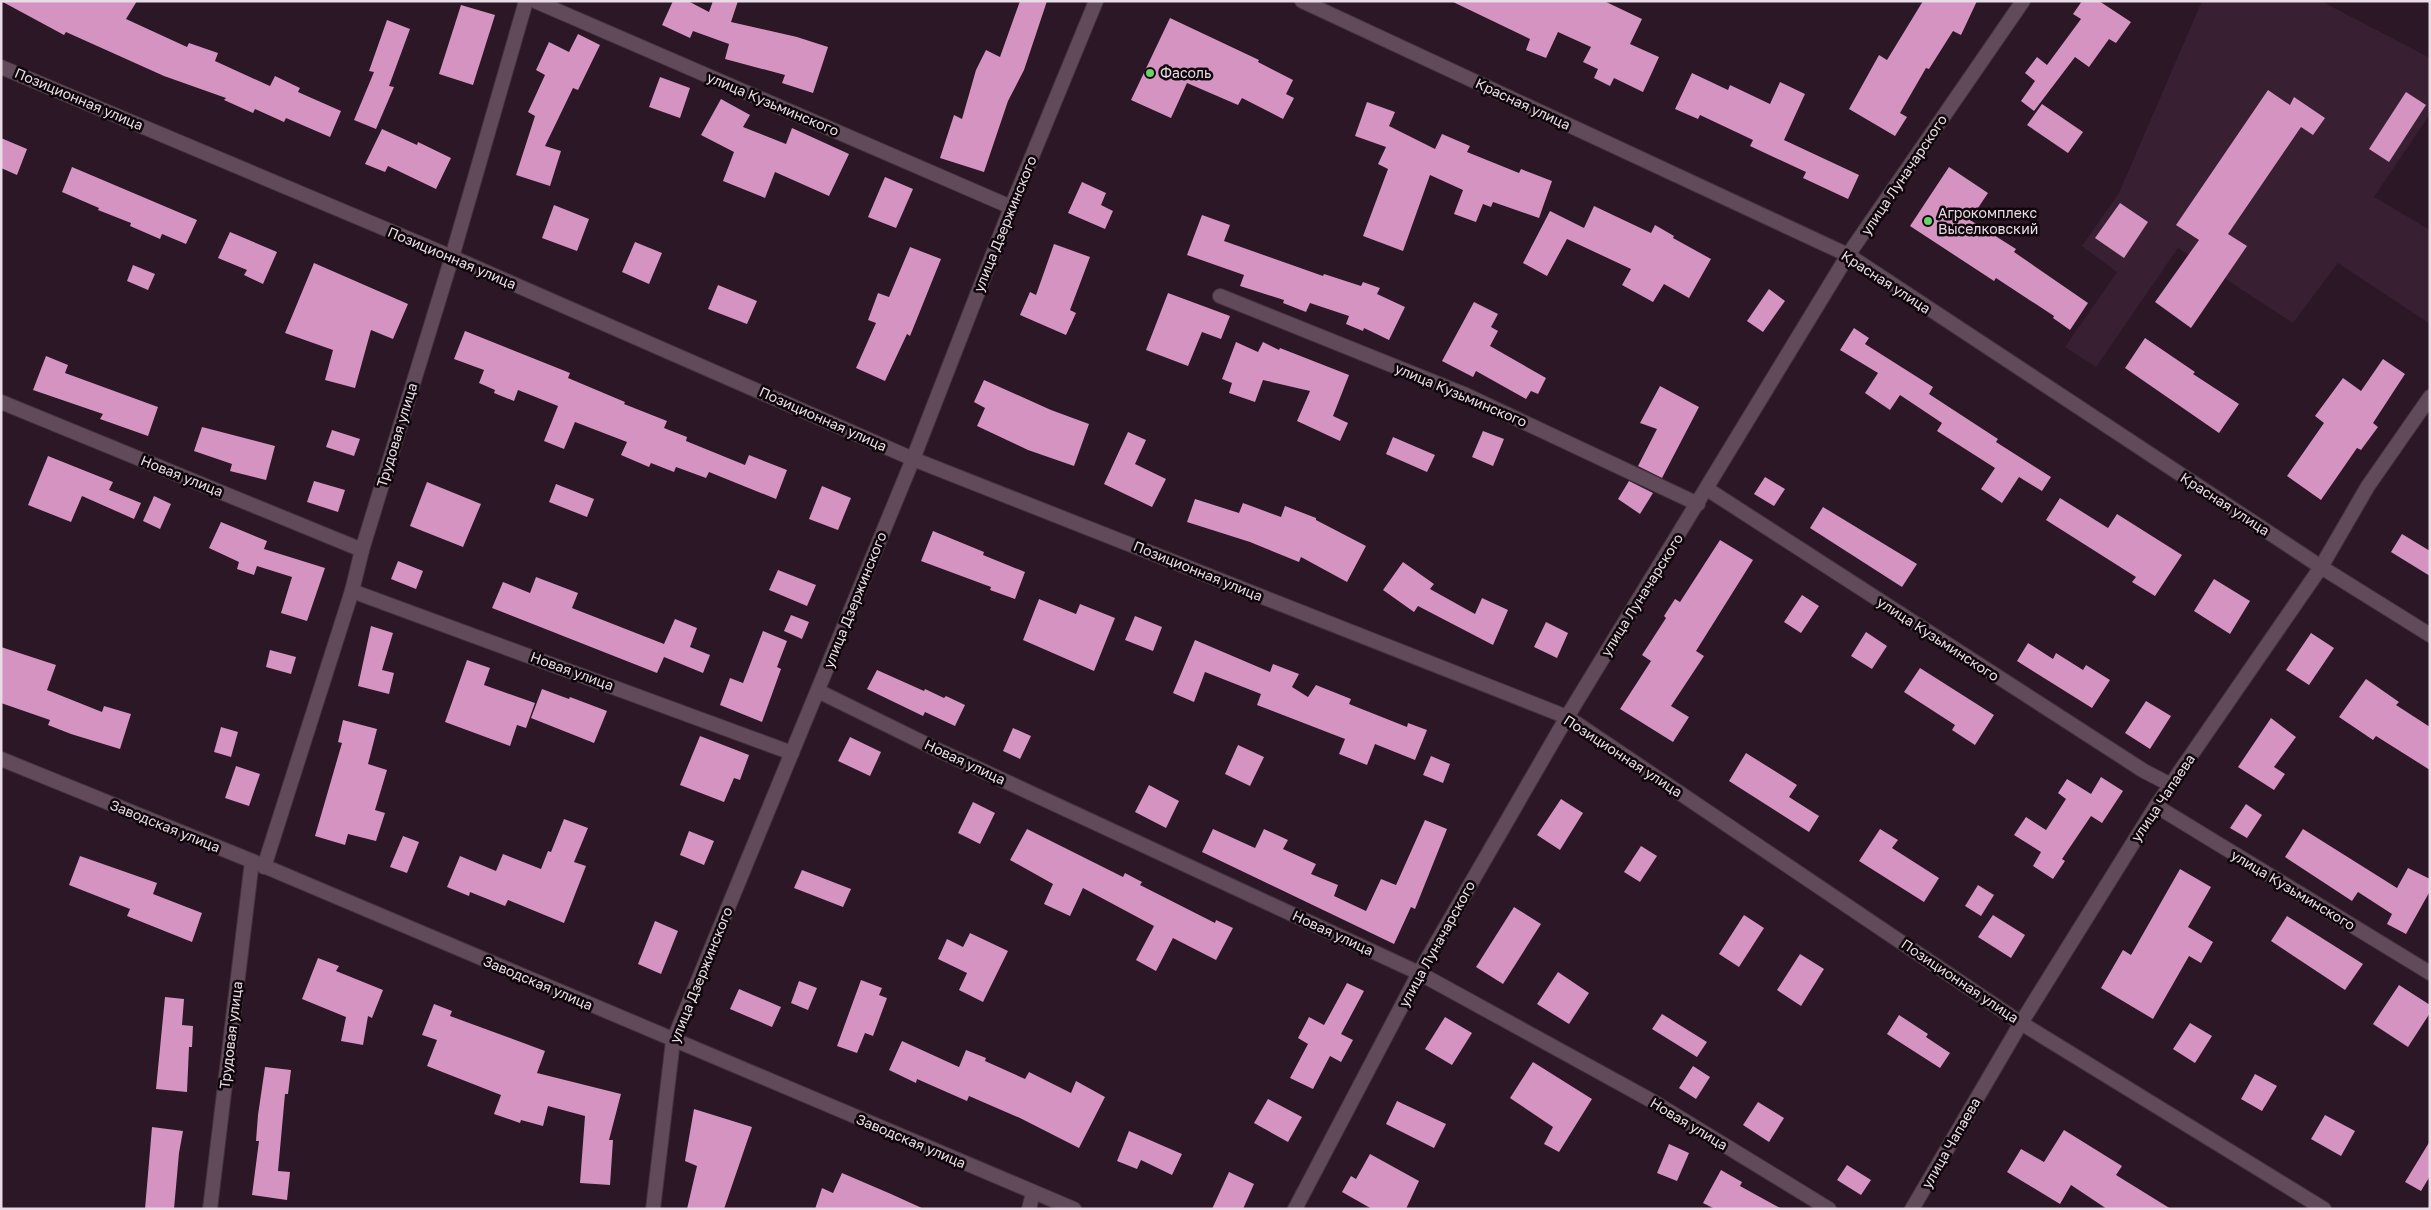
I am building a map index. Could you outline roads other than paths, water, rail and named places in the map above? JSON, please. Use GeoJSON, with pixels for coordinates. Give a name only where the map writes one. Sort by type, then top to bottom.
{"type":"FeatureCollection","features":[{"type":"Feature","properties":{"kind":"street","name":"Трудовая улица"},"geometry":{"type":"LineString","coordinates":[[210,1209],[258,864],[352,591],[362,550],[452,257],[526,1]]}},
{"type":"Feature","properties":{"kind":"street","name":"улица Кузьминского"},"geometry":{"type":"LineString","coordinates":[[535,1],[1011,207]]}},
{"type":"Feature","properties":{"kind":"street","name":"улица Дзержинского"},"geometry":{"type":"LineString","coordinates":[[653,1209],[673,1041],[818,691],[1011,207],[1096,1]]}},
{"type":"Feature","properties":{"kind":"street","name":"Красная улица"},"geometry":{"type":"LineString","coordinates":[[1302,1],[1848,255],[2321,568],[2430,635]]}},
{"type":"Feature","properties":{"kind":"street","name":"улица Луначарского"},"geometry":{"type":"LineString","coordinates":[[1295,1209],[1419,973],[1567,717],[1848,255],[2023,1]]}},
{"type":"Feature","properties":{"kind":"street","name":"Позиционная улица"},"geometry":{"type":"LineString","coordinates":[[1,67],[452,257],[912,459],[1567,717],[2021,1023],[2324,1209]]}},
{"type":"Feature","properties":{"kind":"street","name":"улица Кузьминского"},"geometry":{"type":"LineString","coordinates":[[1220,296],[1466,395],[1698,504]]}},
{"type":"Feature","properties":{"kind":"street","name":"улица Чапаева"},"geometry":{"type":"LineString","coordinates":[[1912,1209],[2021,1023],[2156,806],[2321,568],[2368,486],[2430,397]]}},
{"type":"Feature","properties":{"kind":"street","name":"Новая улица"},"geometry":{"type":"LineString","coordinates":[[1,402],[362,550]]}},
{"type":"Feature","properties":{"kind":"street","name":"улица Кузьминского"},"geometry":{"type":"LineString","coordinates":[[1707,489],[2144,772],[2171,786]]}},
{"type":"Feature","properties":{"kind":"street","name":"Новая улица"},"geometry":{"type":"LineString","coordinates":[[352,591],[792,753]]}},
{"type":"Feature","properties":{"kind":"street","name":"Новая улица"},"geometry":{"type":"LineString","coordinates":[[818,691],[938,750],[1419,973],[1654,1102],[1829,1209]]}},
{"type":"Feature","properties":{"kind":"street","name":"Заводская улица"},"geometry":{"type":"LineString","coordinates":[[1,759],[258,864],[1074,1209]]}},
{"type":"Feature","properties":{"kind":"street","name":"улица Кузьминского"},"geometry":{"type":"LineString","coordinates":[[2156,806],[2430,973]]}},
{"type":"Feature","properties":{"kind":"street"},"geometry":{"type":"LineString","coordinates":[[1029,1209],[1033,1193]]}},
{"type":"Feature","properties":{"kind":"place","name":"Фасоль"},"geometry":{"type":"Point","coordinates":[1150,73]}},
{"type":"Feature","properties":{"kind":"place","name":"Агрокомплекс Выселковский"},"geometry":{"type":"Point","coordinates":[1928,221]}}]}
